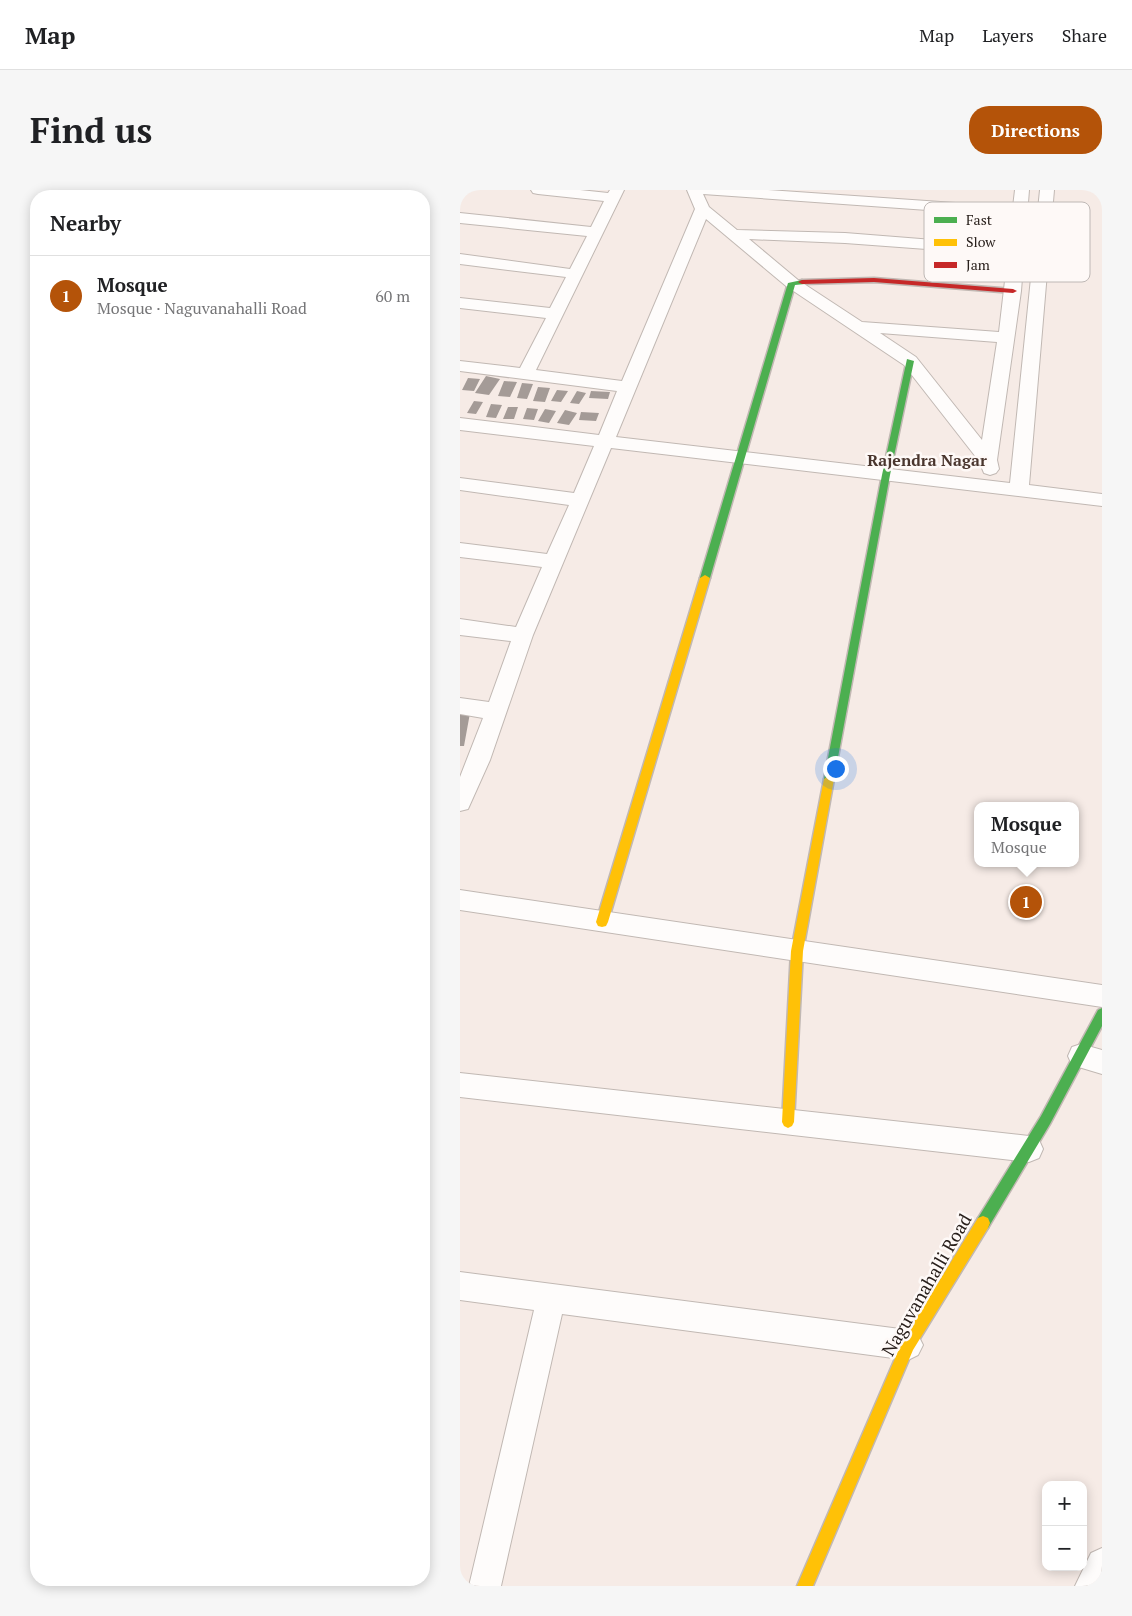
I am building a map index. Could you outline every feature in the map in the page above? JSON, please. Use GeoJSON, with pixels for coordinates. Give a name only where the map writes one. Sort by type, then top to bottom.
{"type":"FeatureCollection","features":[{"type":"Feature","properties":{"kind":"street"},"geometry":{"type":"LineString","coordinates":[[526,374],[615,194],[538,190]]}},
{"type":"Feature","properties":{"kind":"street"},"geometry":{"type":"LineString","coordinates":[[694,190],[703,209],[792,283],[910,361],[988,460]]}},
{"type":"Feature","properties":{"kind":"street"},"geometry":{"type":"LineString","coordinates":[[704,190],[924,205]]}},
{"type":"Feature","properties":{"kind":"street"},"geometry":{"type":"LineString","coordinates":[[461,796],[479,760],[523,635],[553,562],[703,209]]}},
{"type":"Feature","properties":{"kind":"street"},"geometry":{"type":"LineString","coordinates":[[460,218],[596,232]]}},
{"type":"Feature","properties":{"kind":"street"},"geometry":{"type":"LineString","coordinates":[[733,234],[844,238],[924,244]]}},
{"type":"Feature","properties":{"kind":"street"},"geometry":{"type":"LineString","coordinates":[[460,259],[576,274]]}},
{"type":"Feature","properties":{"kind":"street"},"geometry":{"type":"LineString","coordinates":[[792,283],[817,280],[885,282],[1013,291]]}},
{"type":"Feature","properties":{"kind":"street"},"geometry":{"type":"LineString","coordinates":[[994,487],[988,460],[1014,282]]}},
{"type":"Feature","properties":{"kind":"street"},"geometry":{"type":"LineString","coordinates":[[1019,490],[1038,282]]}},
{"type":"Feature","properties":{"kind":"street"},"geometry":{"type":"LineString","coordinates":[[602,922],[792,283]]}},
{"type":"Feature","properties":{"kind":"street"},"geometry":{"type":"LineString","coordinates":[[460,303],[556,314]]}},
{"type":"Feature","properties":{"kind":"street"},"geometry":{"type":"LineString","coordinates":[[859,327],[1006,338]]}},
{"type":"Feature","properties":{"kind":"street"},"geometry":{"type":"LineString","coordinates":[[788,1122],[797,951],[886,475],[910,361]]}},
{"type":"Feature","properties":{"kind":"street"},"geometry":{"type":"LineString","coordinates":[[460,366],[628,388]]}},
{"type":"Feature","properties":{"kind":"street"},"geometry":{"type":"LineString","coordinates":[[460,424],[1102,500]]}},
{"type":"Feature","properties":{"kind":"street"},"geometry":{"type":"LineString","coordinates":[[460,484],[579,500]]}},
{"type":"Feature","properties":{"kind":"street"},"geometry":{"type":"LineString","coordinates":[[460,550],[553,562]]}},
{"type":"Feature","properties":{"kind":"street"},"geometry":{"type":"LineString","coordinates":[[460,627],[523,635]]}},
{"type":"Feature","properties":{"kind":"street"},"geometry":{"type":"LineString","coordinates":[[460,706],[496,711]]}},
{"type":"Feature","properties":{"kind":"street"},"geometry":{"type":"LineString","coordinates":[[460,900],[1102,996]]}},
{"type":"Feature","properties":{"kind":"street","name":"Naguvanahalli Road"},"geometry":{"type":"LineString","coordinates":[[805,1586],[908,1345],[1029,1149],[1092,1059],[1102,1014]]}},
{"type":"Feature","properties":{"kind":"street"},"geometry":{"type":"LineString","coordinates":[[460,1085],[1029,1149]]}},
{"type":"Feature","properties":{"kind":"street"},"geometry":{"type":"LineString","coordinates":[[461,1290],[551,1298],[908,1345]]}},
{"type":"Feature","properties":{"kind":"street"},"geometry":{"type":"LineString","coordinates":[[485,1586],[551,1298]]}},
{"type":"Feature","properties":{"kind":"street"},"geometry":{"type":"LineString","coordinates":[[1091,1586],[1102,1564]]}},
{"type":"Feature","properties":{"kind":"building"},"geometry":{"type":"Polygon","coordinates":[[[486,376],[500,379],[489,395],[475,393],[486,376]]]}},
{"type":"Feature","properties":{"kind":"building"},"geometry":{"type":"Polygon","coordinates":[[[468,378],[480,379],[474,391],[462,390],[468,378]]]}},
{"type":"Feature","properties":{"kind":"building"},"geometry":{"type":"Polygon","coordinates":[[[504,381],[517,382],[510,397],[498,396],[504,381]]]}},
{"type":"Feature","properties":{"kind":"building"},"geometry":{"type":"Polygon","coordinates":[[[522,383],[533,384],[527,399],[517,398],[522,383]]]}},
{"type":"Feature","properties":{"kind":"building"},"geometry":{"type":"Polygon","coordinates":[[[538,387],[550,388],[545,402],[533,401],[538,387]]]}},
{"type":"Feature","properties":{"kind":"building"},"geometry":{"type":"Polygon","coordinates":[[[557,390],[568,391],[561,402],[551,401],[557,390]]]}},
{"type":"Feature","properties":{"kind":"building"},"geometry":{"type":"Polygon","coordinates":[[[577,391],[586,393],[579,404],[570,403],[577,391]]]}},
{"type":"Feature","properties":{"kind":"building"},"geometry":{"type":"Polygon","coordinates":[[[591,391],[610,392],[608,399],[589,398],[591,391]]]}},
{"type":"Feature","properties":{"kind":"building"},"geometry":{"type":"Polygon","coordinates":[[[474,401],[483,402],[476,414],[467,413],[474,401]]]}},
{"type":"Feature","properties":{"kind":"building"},"geometry":{"type":"Polygon","coordinates":[[[491,404],[502,405],[496,418],[486,417],[491,404]]]}},
{"type":"Feature","properties":{"kind":"building"},"geometry":{"type":"Polygon","coordinates":[[[508,407],[518,407],[514,419],[503,419],[508,407]]]}},
{"type":"Feature","properties":{"kind":"building"},"geometry":{"type":"Polygon","coordinates":[[[527,408],[538,409],[534,420],[523,419],[527,408]]]}},
{"type":"Feature","properties":{"kind":"building"},"geometry":{"type":"Polygon","coordinates":[[[545,409],[556,411],[549,423],[538,421],[545,409]]]}},
{"type":"Feature","properties":{"kind":"building"},"geometry":{"type":"Polygon","coordinates":[[[565,410],[577,413],[569,425],[557,423],[565,410]]]}},
{"type":"Feature","properties":{"kind":"building"},"geometry":{"type":"Polygon","coordinates":[[[581,412],[599,413],[596,421],[579,420],[581,412]]]}},
{"type":"Feature","properties":{"kind":"building"},"geometry":{"type":"Polygon","coordinates":[[[460,713],[470,713],[464,746],[460,746],[460,713]]]}},
{"type":"Feature","properties":{"kind":"traffic: fast"},"geometry":{"type":"LineString","coordinates":[[705,578],[792,283],[802,282]]}},
{"type":"Feature","properties":{"kind":"traffic: fast"},"geometry":{"type":"LineString","coordinates":[[829,779],[886,475],[910,361]]}},
{"type":"Feature","properties":{"kind":"traffic: fast"},"geometry":{"type":"LineString","coordinates":[[983,1223],[1045,1120],[1102,1014]]}},
{"type":"Feature","properties":{"kind":"traffic: slow"},"geometry":{"type":"LineString","coordinates":[[602,922],[705,578]]}},
{"type":"Feature","properties":{"kind":"traffic: slow"},"geometry":{"type":"LineString","coordinates":[[788,1122],[797,951],[829,779]]}},
{"type":"Feature","properties":{"kind":"traffic: slow"},"geometry":{"type":"LineString","coordinates":[[805,1586],[908,1345],[983,1223]]}},
{"type":"Feature","properties":{"kind":"traffic: jam"},"geometry":{"type":"LineString","coordinates":[[802,282],[874,280],[1013,291]]}},
{"type":"Feature","properties":{"kind":"place","name":"Mosque"},"geometry":{"type":"Point","coordinates":[1026,902]}},
{"type":"Feature","properties":{"kind":"district","name":"Rajendra Nagar"},"geometry":{"type":"Point","coordinates":[927,460]}}]}
